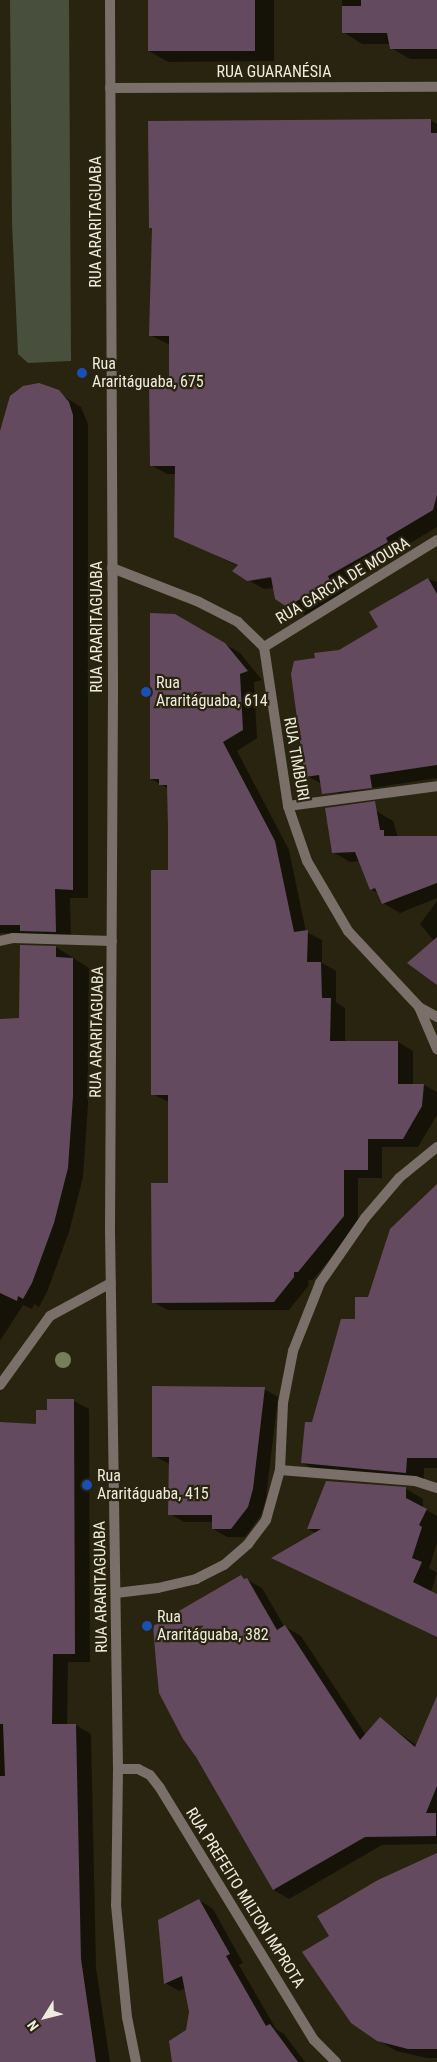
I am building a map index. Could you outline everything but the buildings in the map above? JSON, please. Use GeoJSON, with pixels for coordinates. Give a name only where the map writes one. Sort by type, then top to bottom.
{"type":"FeatureCollection","features":[{"type":"Feature","properties":{"kind":"street","name":"RUA ARARITAGUABA"},"geometry":{"type":"LineString","coordinates":[[110,0],[112,568],[111,1283],[118,1769],[116,1905],[127,2017],[136,2062]]}},
{"type":"Feature","properties":{"kind":"street","name":"RUA GUARANÉSIA"},"geometry":{"type":"LineString","coordinates":[[110,88],[437,87]]}},
{"type":"Feature","properties":{"kind":"street","name":"RUA GARCIA DE MOURA"},"geometry":{"type":"LineString","coordinates":[[264,647],[437,540]]}},
{"type":"Feature","properties":{"kind":"street"},"geometry":{"type":"LineString","coordinates":[[112,568],[199,602],[238,622],[264,647]]}},
{"type":"Feature","properties":{"kind":"street","name":"RUA TIMBURI"},"geometry":{"type":"LineString","coordinates":[[264,647],[288,806],[307,861],[343,923],[419,1006]]}},
{"type":"Feature","properties":{"kind":"street"},"geometry":{"type":"LineString","coordinates":[[288,806],[437,786]]}},
{"type":"Feature","properties":{"kind":"street"},"geometry":{"type":"LineString","coordinates":[[0,941],[40,938],[112,941]]}},
{"type":"Feature","properties":{"kind":"street"},"geometry":{"type":"LineString","coordinates":[[419,1006],[437,1017]]}},
{"type":"Feature","properties":{"kind":"street"},"geometry":{"type":"LineString","coordinates":[[419,1006],[437,1049]]}},
{"type":"Feature","properties":{"kind":"street"},"geometry":{"type":"LineString","coordinates":[[116,1593],[158,1588],[196,1579],[224,1565],[248,1544],[266,1520],[280,1470],[283,1403],[293,1351],[320,1284],[365,1218],[399,1178],[437,1147]]}},
{"type":"Feature","properties":{"kind":"street"},"geometry":{"type":"LineString","coordinates":[[0,1385],[50,1316],[111,1283]]}},
{"type":"Feature","properties":{"kind":"street"},"geometry":{"type":"LineString","coordinates":[[280,1470],[415,1481],[437,1488]]}},
{"type":"Feature","properties":{"kind":"street","name":"RUA PREFEITO MILTON IMPROTA"},"geometry":{"type":"LineString","coordinates":[[118,1769],[138,1769],[150,1774],[314,2040],[336,2062]]}},
{"type":"Feature","properties":{"kind":"green space"},"geometry":{"type":"Polygon","coordinates":[[[10,0],[69,0],[71,361],[28,363],[18,354],[12,223],[10,0]]]}},
{"type":"Feature","properties":{"kind":"place","name":"Rua Araritáguaba, 675"},"geometry":{"type":"Point","coordinates":[82,373]}},
{"type":"Feature","properties":{"kind":"place","name":"Rua Araritáguaba, 614"},"geometry":{"type":"Point","coordinates":[146,692]}},
{"type":"Feature","properties":{"kind":"place","name":"Rua Araritáguaba, 415"},"geometry":{"type":"Point","coordinates":[87,1485]}},
{"type":"Feature","properties":{"kind":"place","name":"Rua Araritáguaba, 382"},"geometry":{"type":"Point","coordinates":[147,1626]}}]}
